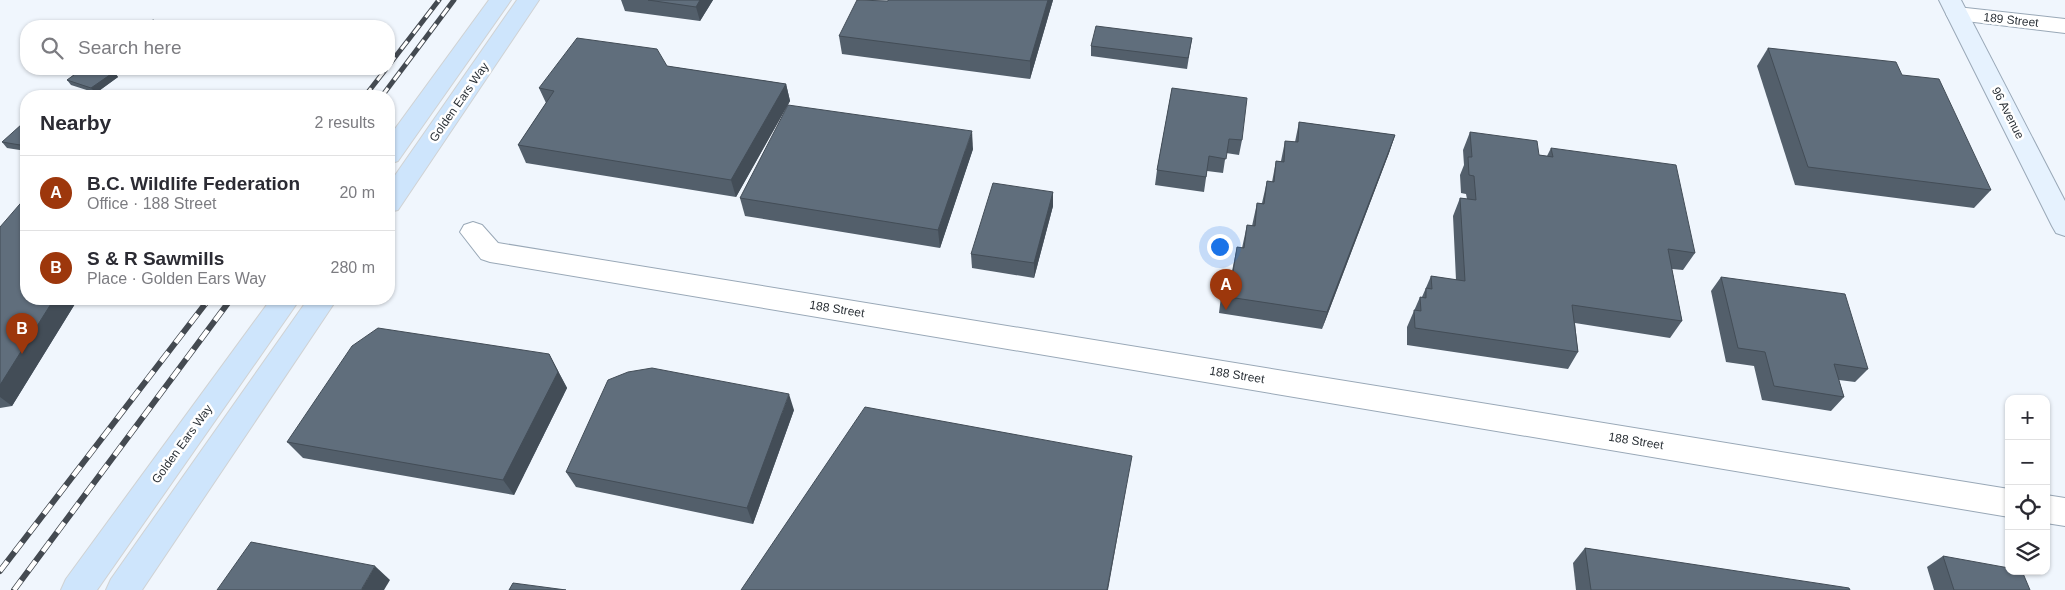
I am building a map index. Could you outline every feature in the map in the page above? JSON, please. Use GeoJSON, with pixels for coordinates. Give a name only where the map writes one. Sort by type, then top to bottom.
{"type":"FeatureCollection","features":[{"type":"Feature","properties":{"kind":"main road","name":"Golden Ears Way"},"geometry":{"type":"LineString","coordinates":[[395,147],[500,0]]}},
{"type":"Feature","properties":{"kind":"main road","name":"Golden Ears Way"},"geometry":{"type":"LineString","coordinates":[[395,194],[528,0]]}},
{"type":"Feature","properties":{"kind":"main road","name":"96 Avenue"},"geometry":{"type":"LineString","coordinates":[[1953,7],[2065,226]]}},
{"type":"Feature","properties":{"kind":"main road","name":"Golden Ears Way"},"geometry":{"type":"LineString","coordinates":[[78,590],[282,305]]}},
{"type":"Feature","properties":{"kind":"main road"},"geometry":{"type":"LineString","coordinates":[[123,590],[319,305]]}},
{"type":"Feature","properties":{"kind":"street","name":"189 Street"},"geometry":{"type":"LineString","coordinates":[[1953,7],[2065,26]]}},
{"type":"Feature","properties":{"kind":"street","name":"188 Street"},"geometry":{"type":"LineString","coordinates":[[474,232],[490,252],[2005,502]]}},
{"type":"Feature","properties":{"kind":"street"},"geometry":{"type":"LineString","coordinates":[[2050,510],[2065,512]]}},
{"type":"Feature","properties":{"kind":"building"},"geometry":{"type":"Polygon","coordinates":[[[648,0],[700,0],[696,7],[648,0]]]}},
{"type":"Feature","properties":{"kind":"building"},"geometry":{"type":"Polygon","coordinates":[[[857,0],[1048,0],[1030,61],[839,36],[857,0]]]}},
{"type":"Feature","properties":{"kind":"building"},"geometry":{"type":"Polygon","coordinates":[[[1096,26],[1192,38],[1188,58],[1091,46],[1096,26]]]}},
{"type":"Feature","properties":{"kind":"building"},"geometry":{"type":"Polygon","coordinates":[[[577,38],[657,49],[667,66],[786,84],[731,180],[518,145],[554,91],[539,88],[577,38]]]}},
{"type":"Feature","properties":{"kind":"building"},"geometry":{"type":"Polygon","coordinates":[[[1768,48],[1896,62],[1902,75],[1939,79],[1991,190],[1808,167],[1768,48]]]}},
{"type":"Feature","properties":{"kind":"building"},"geometry":{"type":"Polygon","coordinates":[[[74,75],[110,75],[91,88],[67,80],[74,75]]]}},
{"type":"Feature","properties":{"kind":"building"},"geometry":{"type":"Polygon","coordinates":[[[1172,88],[1247,98],[1242,140],[1229,139],[1226,159],[1209,156],[1206,177],[1157,170],[1172,88]]]}},
{"type":"Feature","properties":{"kind":"building"},"geometry":{"type":"Polygon","coordinates":[[[788,105],[972,131],[938,230],[740,198],[788,105]]]}},
{"type":"Feature","properties":{"kind":"building"},"geometry":{"type":"Polygon","coordinates":[[[1299,122],[1395,135],[1327,312],[1222,296],[1226,270],[1233,272],[1237,247],[1244,248],[1247,225],[1255,226],[1257,203],[1264,204],[1267,181],[1274,182],[1276,161],[1284,162],[1285,141],[1298,142],[1299,122]]]}},
{"type":"Feature","properties":{"kind":"building"},"geometry":{"type":"Polygon","coordinates":[[[20,126],[20,145],[2,142],[20,126]]]}},
{"type":"Feature","properties":{"kind":"building"},"geometry":{"type":"Polygon","coordinates":[[[1470,132],[1537,141],[1539,155],[1553,157],[1551,148],[1676,165],[1695,253],[1668,249],[1682,321],[1572,305],[1578,352],[1415,328],[1414,310],[1421,311],[1420,297],[1426,298],[1426,288],[1432,289],[1431,276],[1465,281],[1460,198],[1476,200],[1474,176],[1469,175],[1468,157],[1472,157],[1470,132]]]}},
{"type":"Feature","properties":{"kind":"building"},"geometry":{"type":"Polygon","coordinates":[[[993,183],[1053,192],[1034,263],[971,254],[993,183]]]}},
{"type":"Feature","properties":{"kind":"building"},"geometry":{"type":"Polygon","coordinates":[[[20,204],[20,305],[50,305],[0,385],[0,227],[20,204]]]}},
{"type":"Feature","properties":{"kind":"building"},"geometry":{"type":"Polygon","coordinates":[[[1721,277],[1845,294],[1868,369],[1834,364],[1844,397],[1774,386],[1765,352],[1738,348],[1721,277]]]}},
{"type":"Feature","properties":{"kind":"building"},"geometry":{"type":"Polygon","coordinates":[[[378,328],[549,354],[558,372],[503,480],[287,442],[352,346],[378,328]]]}},
{"type":"Feature","properties":{"kind":"building"},"geometry":{"type":"Polygon","coordinates":[[[652,368],[789,394],[747,508],[566,472],[608,380],[628,372],[652,368]]]}},
{"type":"Feature","properties":{"kind":"building"},"geometry":{"type":"Polygon","coordinates":[[[865,407],[1132,456],[1107,590],[741,590],[865,407]]]}},
{"type":"Feature","properties":{"kind":"building"},"geometry":{"type":"Polygon","coordinates":[[[251,542],[375,566],[361,590],[217,590],[251,542]]]}},
{"type":"Feature","properties":{"kind":"building"},"geometry":{"type":"Polygon","coordinates":[[[1585,548],[1849,588],[1850,590],[1591,590],[1585,548]]]}},
{"type":"Feature","properties":{"kind":"building"},"geometry":{"type":"Polygon","coordinates":[[[1943,556],[2005,567],[2005,575],[2024,575],[2030,590],[1954,590],[1943,556]]]}},
{"type":"Feature","properties":{"kind":"building"},"geometry":{"type":"Polygon","coordinates":[[[513,583],[566,590],[509,590],[513,583]]]}},
{"type":"Feature","properties":{"kind":"railway"},"geometry":{"type":"LineString","coordinates":[[395,57],[439,0]]}},
{"type":"Feature","properties":{"kind":"railway"},"geometry":{"type":"LineString","coordinates":[[386,90],[454,0]]}},
{"type":"Feature","properties":{"kind":"railway"},"geometry":{"type":"LineString","coordinates":[[370,90],[381,75]]}},
{"type":"Feature","properties":{"kind":"railway"},"geometry":{"type":"LineString","coordinates":[[0,571],[204,305]]}},
{"type":"Feature","properties":{"kind":"railway"},"geometry":{"type":"LineString","coordinates":[[14,590],[227,305]]}},
{"type":"Feature","properties":{"kind":"place","name":"B.C. Wildlife Federation"},"geometry":{"type":"Point","coordinates":[1226,310]}},
{"type":"Feature","properties":{"kind":"place","name":"S & R Sawmills"},"geometry":{"type":"Point","coordinates":[22,354]}}]}
